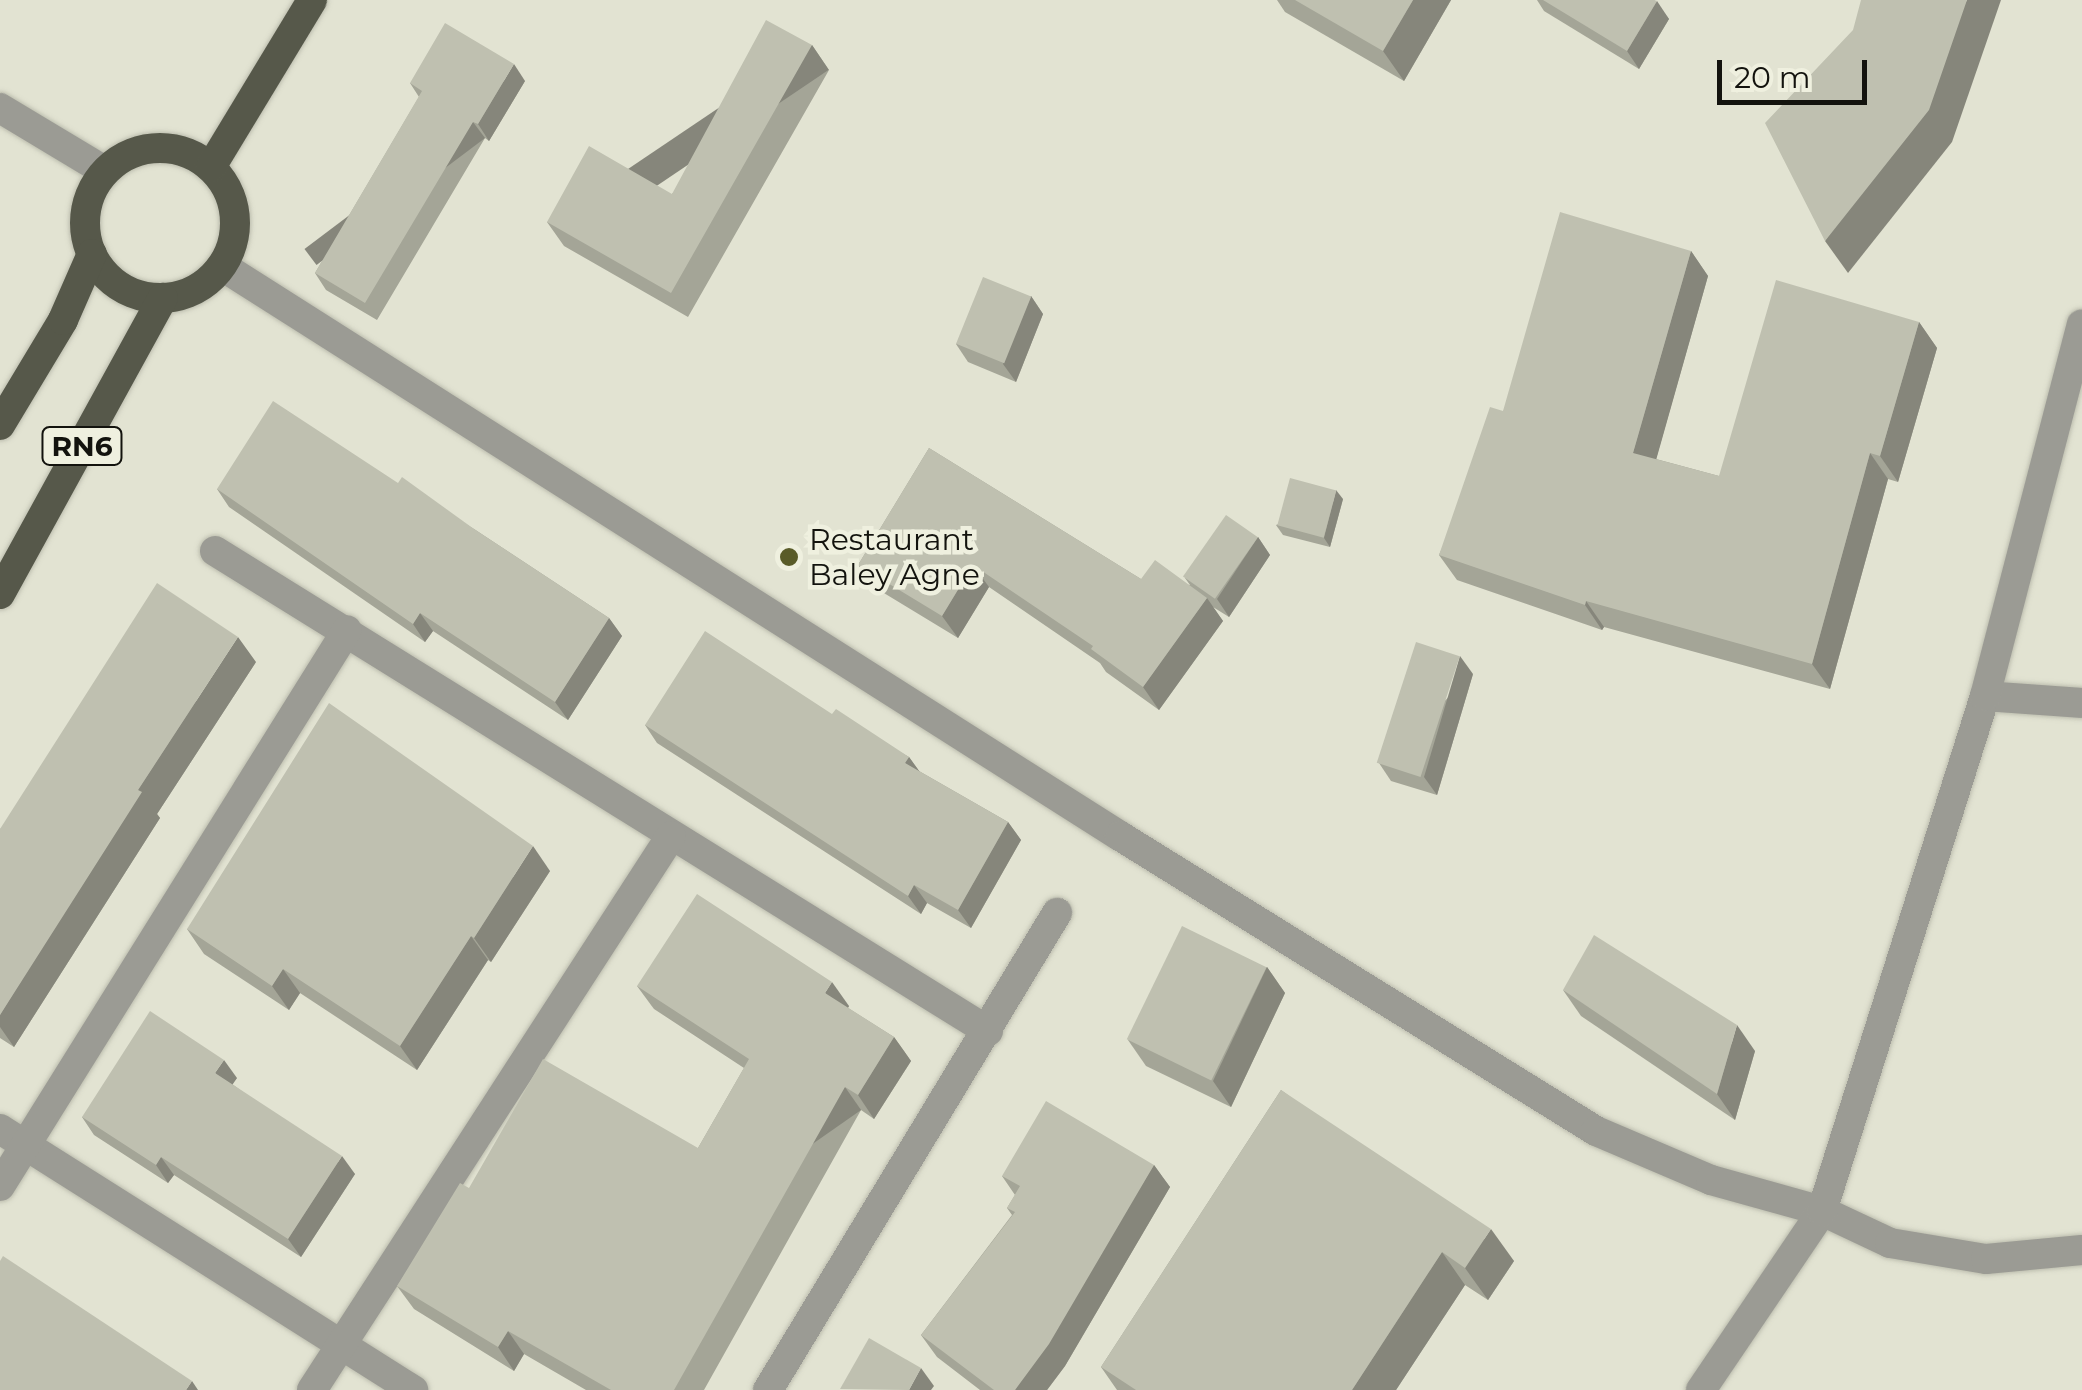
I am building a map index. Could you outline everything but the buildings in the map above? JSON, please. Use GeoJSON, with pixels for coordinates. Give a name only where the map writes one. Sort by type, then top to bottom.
{"type":"FeatureCollection","features":[{"type":"Feature","properties":{"kind":"highway"},"geometry":{"type":"LineString","coordinates":[[211,167],[312,0]]}},
{"type":"Feature","properties":{"kind":"highway"},"geometry":{"type":"LineString","coordinates":[[157,147],[186,152],[211,167],[227,188],[235,214],[232,241],[222,266],[186,294],[164,298],[134,294],[108,279],[92,254],[84,226],[89,196],[105,171],[128,154],[157,147]]}},
{"type":"Feature","properties":{"kind":"highway","name":"RN6"},"geometry":{"type":"LineString","coordinates":[[0,425],[63,320],[92,254]]}},
{"type":"Feature","properties":{"kind":"highway","name":"RN6"},"geometry":{"type":"LineString","coordinates":[[0,594],[164,298]]}},
{"type":"Feature","properties":{"kind":"street"},"geometry":{"type":"LineString","coordinates":[[0,108],[105,171]]}},
{"type":"Feature","properties":{"kind":"street"},"geometry":{"type":"LineString","coordinates":[[222,266],[1120,836],[1596,1131],[1711,1180],[1822,1211],[1890,1243],[1986,1259],[2082,1250]]}},
{"type":"Feature","properties":{"kind":"street"},"geometry":{"type":"LineString","coordinates":[[1701,1390],[1822,1211],[1986,696],[2082,324]]}},
{"type":"Feature","properties":{"kind":"street"},"geometry":{"type":"LineString","coordinates":[[215,551],[348,630],[671,836],[988,1031]]}},
{"type":"Feature","properties":{"kind":"street"},"geometry":{"type":"LineString","coordinates":[[0,1186],[348,630]]}},
{"type":"Feature","properties":{"kind":"street"},"geometry":{"type":"LineString","coordinates":[[1986,696],[2082,702]]}},
{"type":"Feature","properties":{"kind":"street"},"geometry":{"type":"LineString","coordinates":[[312,1390],[671,836]]}},
{"type":"Feature","properties":{"kind":"street"},"geometry":{"type":"LineString","coordinates":[[768,1390],[1057,913]]}},
{"type":"Feature","properties":{"kind":"street"},"geometry":{"type":"LineString","coordinates":[[0,1129],[413,1390]]}},
{"type":"Feature","properties":{"kind":"place","name":"Restaurant Baley Agne"},"geometry":{"type":"Point","coordinates":[789,557]}}]}
